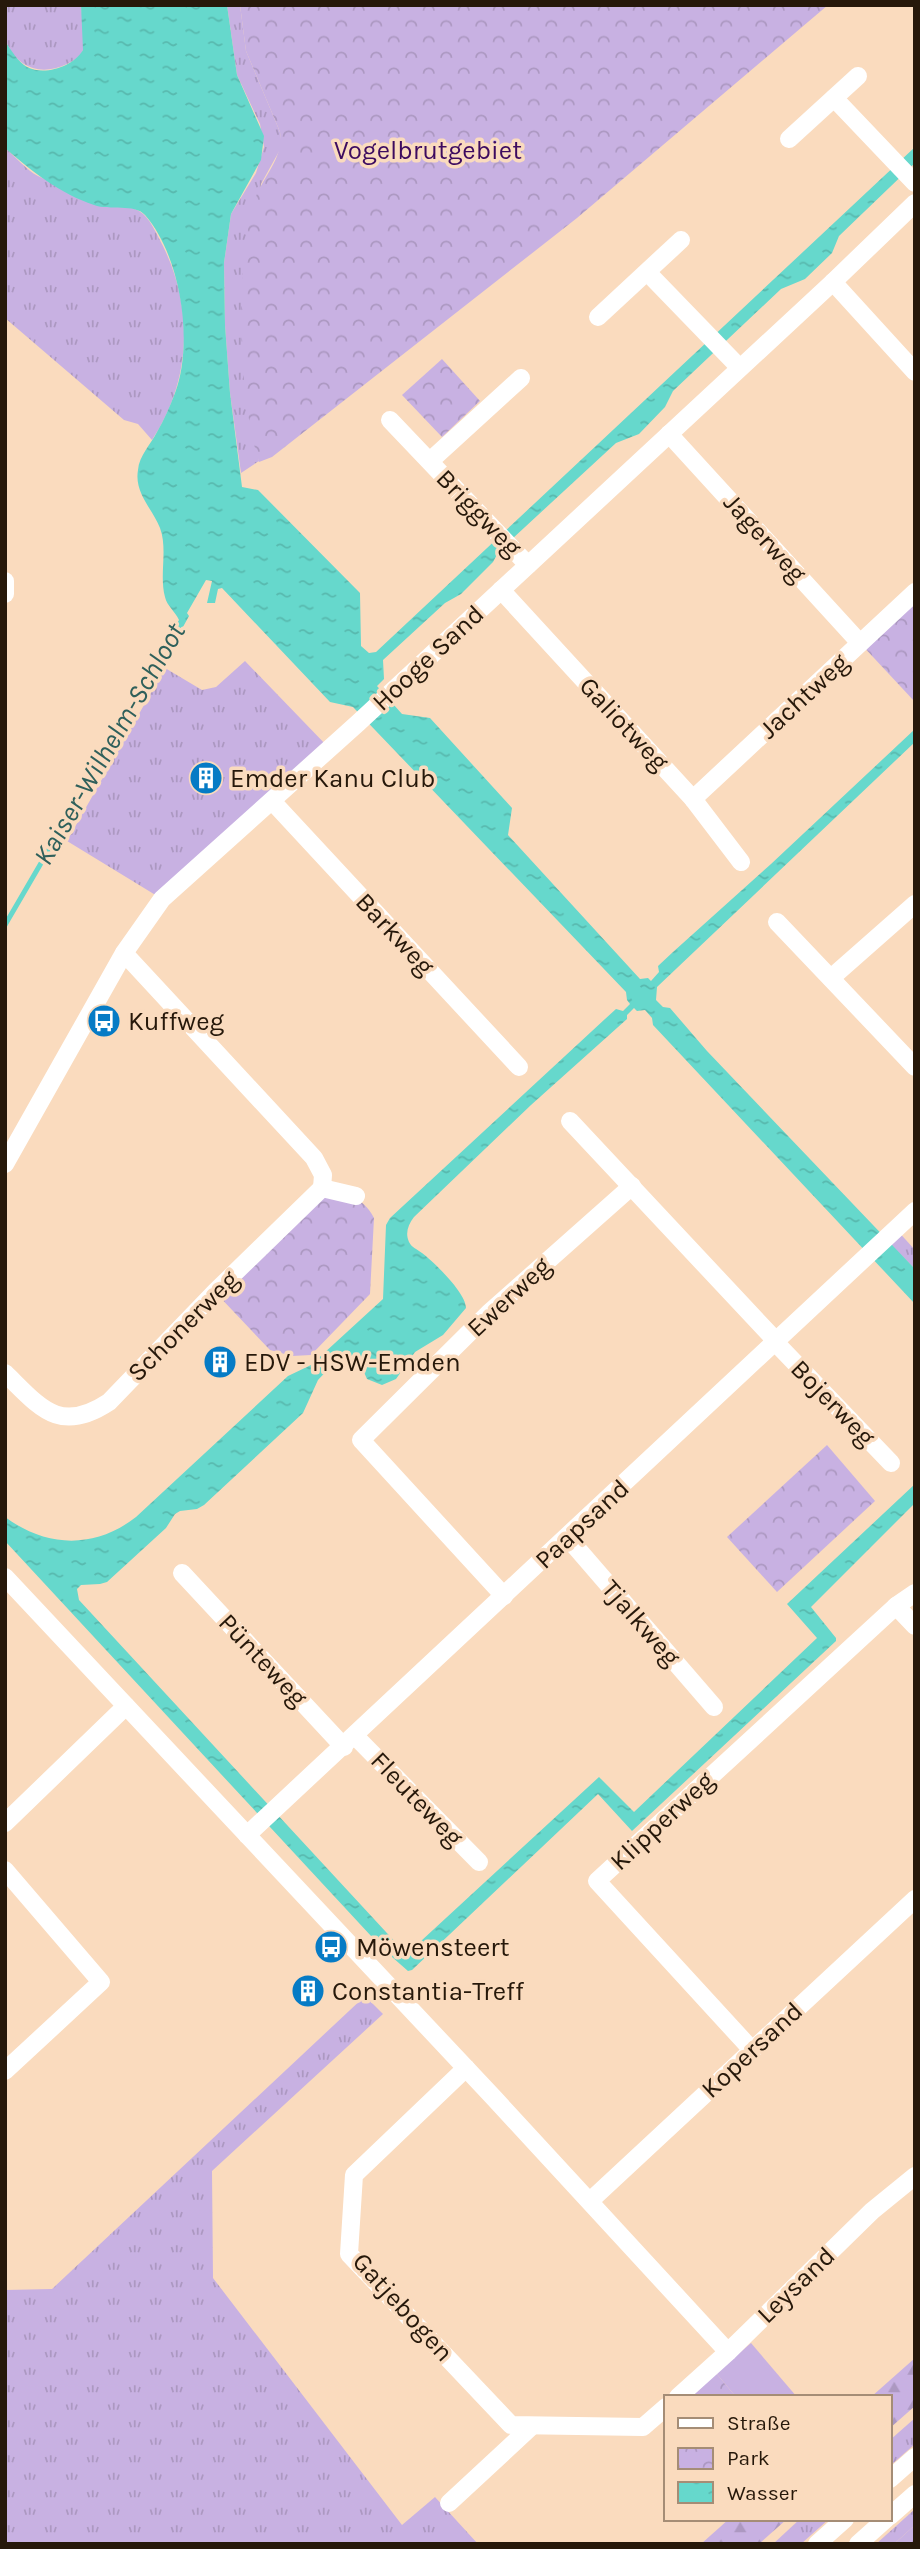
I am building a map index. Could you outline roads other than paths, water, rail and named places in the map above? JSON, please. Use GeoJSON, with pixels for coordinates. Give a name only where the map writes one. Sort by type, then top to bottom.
{"type":"FeatureCollection","features":[{"type":"Feature","properties":{"kind":"street"},"geometry":{"type":"LineString","coordinates":[[789,139],[858,76]]}},
{"type":"Feature","properties":{"kind":"street"},"geometry":{"type":"LineString","coordinates":[[834,98],[911,179]]}},
{"type":"Feature","properties":{"kind":"street","name":"Hooge Sand"},"geometry":{"type":"LineString","coordinates":[[5,1164],[124,953],[162,899],[358,723],[915,203]]}},
{"type":"Feature","properties":{"kind":"street"},"geometry":{"type":"LineString","coordinates":[[598,317],[681,240]]}},
{"type":"Feature","properties":{"kind":"street"},"geometry":{"type":"LineString","coordinates":[[648,273],[739,367]]}},
{"type":"Feature","properties":{"kind":"street"},"geometry":{"type":"LineString","coordinates":[[833,282],[915,372]]}},
{"type":"Feature","properties":{"kind":"street","name":"Briggweg"},"geometry":{"type":"LineString","coordinates":[[430,461],[521,378]]}},
{"type":"Feature","properties":{"kind":"street","name":"Briggweg"},"geometry":{"type":"LineString","coordinates":[[390,420],[528,565]]}},
{"type":"Feature","properties":{"kind":"street","name":"Jagerweg"},"geometry":{"type":"LineString","coordinates":[[669,434],[860,643]]}},
{"type":"Feature","properties":{"kind":"street"},"geometry":{"type":"LineString","coordinates":[[5,581],[5,594]]}},
{"type":"Feature","properties":{"kind":"street","name":"Galiotweg"},"geometry":{"type":"LineString","coordinates":[[501,590],[693,799],[741,862]]}},
{"type":"Feature","properties":{"kind":"street","name":"Jachtweg"},"geometry":{"type":"LineString","coordinates":[[693,799],[915,592]]}},
{"type":"Feature","properties":{"kind":"street","name":"Barkweg"},"geometry":{"type":"LineString","coordinates":[[272,801],[519,1066]]}},
{"type":"Feature","properties":{"kind":"street"},"geometry":{"type":"LineString","coordinates":[[831,978],[915,904]]}},
{"type":"Feature","properties":{"kind":"street"},"geometry":{"type":"LineString","coordinates":[[777,922],[915,1067]]}},
{"type":"Feature","properties":{"kind":"street"},"geometry":{"type":"LineString","coordinates":[[124,953],[314,1158],[323,1175],[322,1188],[356,1196]]}},
{"type":"Feature","properties":{"kind":"street"},"geometry":{"type":"LineString","coordinates":[[570,1121],[776,1342]]}},
{"type":"Feature","properties":{"kind":"street","name":"Ewerweg"},"geometry":{"type":"LineString","coordinates":[[504,1596],[361,1440],[490,1312],[632,1186]]}},
{"type":"Feature","properties":{"kind":"street","name":"Schonerweg"},"geometry":{"type":"LineString","coordinates":[[5,1373],[42,1409],[53,1414],[67,1417],[95,1411],[109,1402],[215,1292],[322,1188]]}},
{"type":"Feature","properties":{"kind":"street","name":"Paapsand"},"geometry":{"type":"LineString","coordinates":[[247,1835],[915,1212]]}},
{"type":"Feature","properties":{"kind":"street","name":"Bojerweg"},"geometry":{"type":"LineString","coordinates":[[776,1342],[891,1463]]}},
{"type":"Feature","properties":{"kind":"street","name":"Tjalkweg"},"geometry":{"type":"LineString","coordinates":[[568,1538],[714,1707]]}},
{"type":"Feature","properties":{"kind":"street","name":"Pünteweg"},"geometry":{"type":"LineString","coordinates":[[182,1573],[349,1741]]}},
{"type":"Feature","properties":{"kind":"street"},"geometry":{"type":"LineString","coordinates":[[5,1577],[466,2068],[728,2352]]}},
{"type":"Feature","properties":{"kind":"street","name":"Klipperweg"},"geometry":{"type":"LineString","coordinates":[[752,2050],[597,1881],[896,1606],[915,1592]]}},
{"type":"Feature","properties":{"kind":"street"},"geometry":{"type":"LineString","coordinates":[[896,1606],[915,1626]]}},
{"type":"Feature","properties":{"kind":"street"},"geometry":{"type":"LineString","coordinates":[[5,1823],[126,1706]]}},
{"type":"Feature","properties":{"kind":"street","name":"Fleuteweg"},"geometry":{"type":"LineString","coordinates":[[349,1741],[479,1862]]}},
{"type":"Feature","properties":{"kind":"street"},"geometry":{"type":"LineString","coordinates":[[5,1870],[101,1982],[5,2071]]}},
{"type":"Feature","properties":{"kind":"street","name":"Kopersand"},"geometry":{"type":"LineString","coordinates":[[590,2202],[915,1899]]}},
{"type":"Feature","properties":{"kind":"street","name":"Gatjebogen"},"geometry":{"type":"LineString","coordinates":[[466,2068],[354,2175],[349,2254],[511,2425],[643,2427],[664,2409]]}},
{"type":"Feature","properties":{"kind":"street","name":"Leysand"},"geometry":{"type":"LineString","coordinates":[[680,2395],[872,2211],[915,2176]]}},
{"type":"Feature","properties":{"kind":"street"},"geometry":{"type":"LineString","coordinates":[[449,2504],[532,2426]]}},
{"type":"Feature","properties":{"kind":"street"},"geometry":{"type":"LineString","coordinates":[[892,2477],[915,2457]]}},
{"type":"Feature","properties":{"kind":"street"},"geometry":{"type":"LineString","coordinates":[[892,2514],[915,2494]]}},
{"type":"Feature","properties":{"kind":"street"},"geometry":{"type":"LineString","coordinates":[[817,2544],[843,2521]]}},
{"type":"Feature","properties":{"kind":"street"},"geometry":{"type":"LineString","coordinates":[[859,2544],[884,2521]]}},
{"type":"Feature","properties":{"kind":"water"},"geometry":{"type":"Polygon","coordinates":[[[81,5],[227,5],[237,75],[264,136],[261,160],[231,214],[224,263],[230,393],[242,487],[258,490],[360,593],[361,646],[369,653],[376,652],[915,147],[915,163],[839,236],[832,253],[805,279],[781,289],[673,391],[665,407],[639,434],[616,443],[499,551],[493,562],[461,594],[445,603],[383,660],[384,679],[377,686],[402,714],[430,718],[512,808],[508,835],[640,979],[648,978],[651,981],[659,972],[658,966],[915,729],[915,742],[657,987],[656,1000],[663,1007],[670,1008],[707,1051],[915,1269],[915,1304],[653,1025],[652,1018],[645,1010],[637,1011],[634,1008],[627,1015],[627,1019],[531,1105],[410,1223],[407,1235],[410,1244],[441,1270],[465,1302],[466,1308],[443,1335],[415,1352],[396,1379],[382,1385],[367,1379],[359,1361],[345,1356],[332,1365],[318,1380],[303,1413],[204,1505],[175,1514],[166,1528],[107,1582],[81,1585],[77,1589],[79,1600],[408,1953],[599,1777],[634,1812],[817,1638],[787,1604],[915,1484],[915,1503],[811,1607],[836,1641],[632,1831],[598,1794],[408,1971],[384,1950],[5,1541],[5,1517],[37,1535],[71,1541],[104,1535],[136,1517],[288,1376],[311,1365],[383,1299],[386,1225],[390,1218],[616,1009],[623,1011],[630,1004],[626,992],[353,707],[330,702],[222,588],[218,589],[215,603],[207,603],[212,581],[206,580],[187,613],[189,616],[178,636],[171,633],[179,620],[165,597],[162,536],[141,493],[137,478],[141,460],[167,413],[181,373],[181,301],[168,253],[157,232],[140,211],[100,207],[70,195],[47,181],[5,148],[5,41],[18,59],[34,70],[50,70],[65,65],[83,50],[81,5]]]}},
{"type":"Feature","properties":{"kind":"waterway","name":"Kaiser-Wilhelm-Schloot"},"geometry":{"type":"LineString","coordinates":[[5,925],[178,628]]}},
{"type":"Feature","properties":{"kind":"place","name":"Emder Kanu Club"},"geometry":{"type":"Point","coordinates":[206,778]}},
{"type":"Feature","properties":{"kind":"place","name":"Kuffweg"},"geometry":{"type":"Point","coordinates":[104,1021]}},
{"type":"Feature","properties":{"kind":"place","name":"EDV - HSW-Emden"},"geometry":{"type":"Point","coordinates":[220,1362]}},
{"type":"Feature","properties":{"kind":"place","name":"Möwensteert"},"geometry":{"type":"Point","coordinates":[331,1947]}},
{"type":"Feature","properties":{"kind":"place","name":"Constantia-Treff"},"geometry":{"type":"Point","coordinates":[308,1991]}},
{"type":"Feature","properties":{"kind":"park label","name":"Vogelbrutgebiet"},"geometry":{"type":"Point","coordinates":[428,150]}}]}
